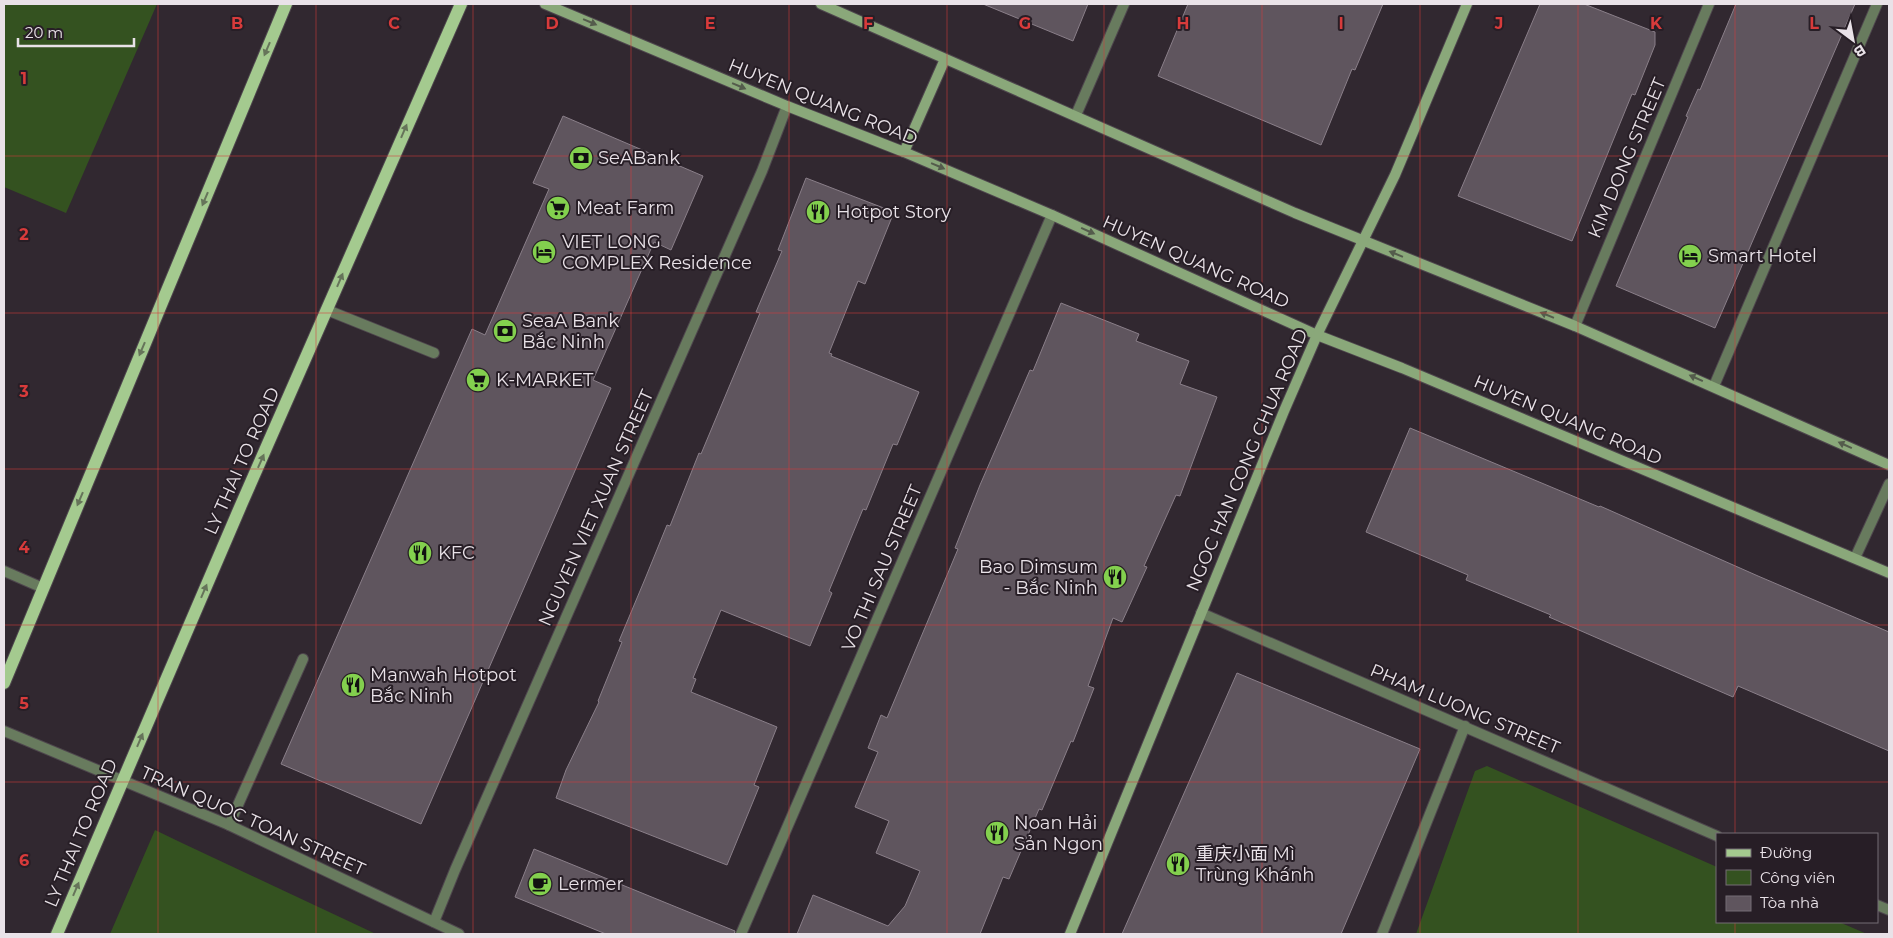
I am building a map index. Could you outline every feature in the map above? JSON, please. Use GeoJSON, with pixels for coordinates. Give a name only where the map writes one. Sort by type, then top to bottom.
{"type":"FeatureCollection","features":[{"type":"Feature","properties":{"kind":"main road"},"geometry":{"type":"LineString","coordinates":[[4,682],[286,4]]}},
{"type":"Feature","properties":{"kind":"main road","name":"LY THAI TO ROAD"},"geometry":{"type":"LineString","coordinates":[[57,934],[461,4]]}},
{"type":"Feature","properties":{"kind":"street","name":"HUYEN QUANG ROAD"},"geometry":{"type":"LineString","coordinates":[[544,4],[787,106],[904,152],[1052,215],[1317,335],[1402,368],[1889,573]]}},
{"type":"Feature","properties":{"kind":"street"},"geometry":{"type":"LineString","coordinates":[[821,4],[842,8],[945,59],[1076,115],[1295,213],[1575,326],[1889,465]]}},
{"type":"Feature","properties":{"kind":"street"},"geometry":{"type":"LineString","coordinates":[[1076,115],[1124,4]]}},
{"type":"Feature","properties":{"kind":"street","name":"NGOC HAN CONG CHUA ROAD"},"geometry":{"type":"LineString","coordinates":[[1070,934],[1317,335],[1395,175],[1467,4]]}},
{"type":"Feature","properties":{"kind":"street","name":"KIM DONG STREET"},"geometry":{"type":"LineString","coordinates":[[1575,326],[1709,4]]}},
{"type":"Feature","properties":{"kind":"street"},"geometry":{"type":"LineString","coordinates":[[1714,386],[1877,4]]}},
{"type":"Feature","properties":{"kind":"street"},"geometry":{"type":"LineString","coordinates":[[904,152],[945,59]]}},
{"type":"Feature","properties":{"kind":"street","name":"NGUYEN VIET XUAN STREET"},"geometry":{"type":"LineString","coordinates":[[434,922],[455,870],[758,180],[787,106]]}},
{"type":"Feature","properties":{"kind":"street","name":"VO THI SAU STREET"},"geometry":{"type":"LineString","coordinates":[[741,934],[1052,215]]}},
{"type":"Feature","properties":{"kind":"street"},"geometry":{"type":"LineString","coordinates":[[327,310],[434,353]]}},
{"type":"Feature","properties":{"kind":"street"},"geometry":{"type":"LineString","coordinates":[[1855,558],[1889,484]]}},
{"type":"Feature","properties":{"kind":"street"},"geometry":{"type":"LineString","coordinates":[[4,571],[43,588]]}},
{"type":"Feature","properties":{"kind":"street","name":"PHAM LUONG STREET"},"geometry":{"type":"LineString","coordinates":[[1201,613],[1716,836]]}},
{"type":"Feature","properties":{"kind":"street"},"geometry":{"type":"LineString","coordinates":[[229,825],[304,659]]}},
{"type":"Feature","properties":{"kind":"street"},"geometry":{"type":"LineString","coordinates":[[1382,934],[1465,726]]}},
{"type":"Feature","properties":{"kind":"street","name":"TRAN QUOC TOAN STREET"},"geometry":{"type":"LineString","coordinates":[[4,731],[229,825],[459,934]]}},
{"type":"Feature","properties":{"kind":"green space"},"geometry":{"type":"Polygon","coordinates":[[[4,4],[157,4],[66,213],[4,187],[4,4]]]}},
{"type":"Feature","properties":{"kind":"green space"},"geometry":{"type":"Polygon","coordinates":[[[1487,766],[1716,867],[1716,923],[1841,923],[1867,934],[1416,934],[1475,771],[1487,766]]]}},
{"type":"Feature","properties":{"kind":"green space"},"geometry":{"type":"Polygon","coordinates":[[[155,830],[182,843],[376,934],[110,934],[155,830]]]}},
{"type":"Feature","properties":{"kind":"building"},"geometry":{"type":"Polygon","coordinates":[[[983,4],[1088,4],[1073,41],[983,4]]]}},
{"type":"Feature","properties":{"kind":"building"},"geometry":{"type":"Polygon","coordinates":[[[1188,4],[1383,4],[1355,70],[1352,69],[1321,145],[1158,76],[1188,4]]]}},
{"type":"Feature","properties":{"kind":"building"},"geometry":{"type":"Polygon","coordinates":[[[1540,4],[1584,4],[1655,32],[1655,45],[1635,95],[1632,94],[1572,241],[1458,196],[1540,4]]]}},
{"type":"Feature","properties":{"kind":"building"},"geometry":{"type":"Polygon","coordinates":[[[1736,4],[1855,4],[1715,328],[1616,286],[1688,117],[1686,116],[1698,89],[1700,90],[1736,4]]]}},
{"type":"Feature","properties":{"kind":"building"},"geometry":{"type":"Polygon","coordinates":[[[563,116],[703,176],[671,250],[654,242],[593,380],[611,388],[421,824],[281,764],[472,329],[485,335],[549,189],[533,183],[563,116]]]}},
{"type":"Feature","properties":{"kind":"building"},"geometry":{"type":"Polygon","coordinates":[[[806,178],[894,212],[865,284],[858,281],[829,353],[832,354],[831,356],[919,392],[897,445],[893,444],[866,510],[863,509],[829,591],[832,593],[810,646],[721,610],[693,678],[696,679],[691,692],[777,727],[754,785],[759,787],[727,865],[556,798],[566,770],[599,702],[622,642],[619,641],[667,525],[670,526],[699,453],[701,454],[760,313],[756,312],[782,251],[778,250],[806,178]]]}},
{"type":"Feature","properties":{"kind":"building"},"geometry":{"type":"Polygon","coordinates":[[[1061,303],[1139,334],[1136,341],[1189,361],[1180,384],[1217,397],[1180,496],[1176,495],[1144,566],[1147,567],[1122,622],[1113,618],[1088,686],[1094,688],[1073,742],[1071,741],[1042,810],[1039,809],[1009,879],[1003,877],[980,934],[797,934],[813,895],[888,926],[905,906],[920,871],[876,853],[889,821],[855,807],[878,752],[868,748],[881,715],[887,718],[958,549],[955,548],[980,485],[1030,370],[1033,371],[1061,303]]]}},
{"type":"Feature","properties":{"kind":"building"},"geometry":{"type":"Polygon","coordinates":[[[1410,428],[1600,506],[1889,632],[1889,751],[1738,686],[1733,697],[1549,617],[1551,615],[1466,580],[1468,575],[1366,532],[1410,428]]]}},
{"type":"Feature","properties":{"kind":"building"},"geometry":{"type":"Polygon","coordinates":[[[1237,673],[1420,749],[1341,934],[1122,934],[1237,673]]]}},
{"type":"Feature","properties":{"kind":"building"},"geometry":{"type":"Polygon","coordinates":[[[534,849],[735,931],[734,934],[606,934],[515,897],[534,849]]]}},
{"type":"Feature","properties":{"kind":"place","name":"SeABank"},"geometry":{"type":"Point","coordinates":[581,158]}},
{"type":"Feature","properties":{"kind":"place","name":"Meat Farm"},"geometry":{"type":"Point","coordinates":[558,208]}},
{"type":"Feature","properties":{"kind":"place","name":"Hotpot Story"},"geometry":{"type":"Point","coordinates":[818,212]}},
{"type":"Feature","properties":{"kind":"place","name":"VIET LONG COMPLEX Residence"},"geometry":{"type":"Point","coordinates":[544,252]}},
{"type":"Feature","properties":{"kind":"place","name":"Smart Hotel"},"geometry":{"type":"Point","coordinates":[1690,256]}},
{"type":"Feature","properties":{"kind":"place","name":"SeaA Bank Bắc Ninh"},"geometry":{"type":"Point","coordinates":[505,331]}},
{"type":"Feature","properties":{"kind":"place","name":"K-MARKET"},"geometry":{"type":"Point","coordinates":[478,380]}},
{"type":"Feature","properties":{"kind":"place","name":"KFC"},"geometry":{"type":"Point","coordinates":[420,553]}},
{"type":"Feature","properties":{"kind":"place","name":"Bao Dimsum - Bắc Ninh"},"geometry":{"type":"Point","coordinates":[1115,577]}},
{"type":"Feature","properties":{"kind":"place","name":"Manwah Hotpot Bắc Ninh"},"geometry":{"type":"Point","coordinates":[353,685]}},
{"type":"Feature","properties":{"kind":"place","name":"Noan Hải Sản Ngon"},"geometry":{"type":"Point","coordinates":[997,833]}},
{"type":"Feature","properties":{"kind":"place","name":"重庆小面 Mì Trùng Khánh"},"geometry":{"type":"Point","coordinates":[1178,864]}},
{"type":"Feature","properties":{"kind":"place","name":"Lermer"},"geometry":{"type":"Point","coordinates":[540,884]}}]}
